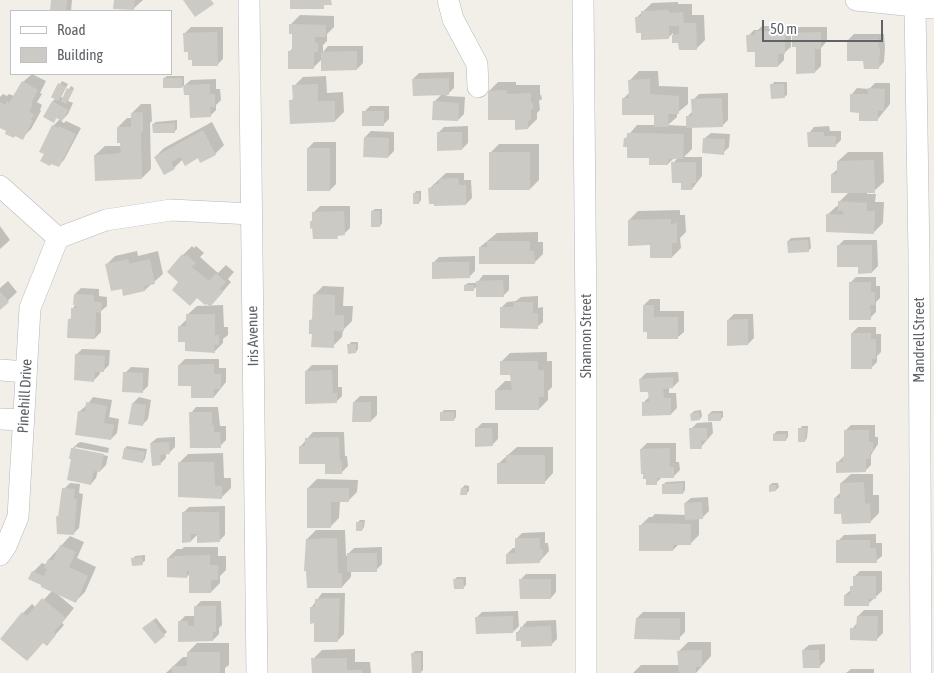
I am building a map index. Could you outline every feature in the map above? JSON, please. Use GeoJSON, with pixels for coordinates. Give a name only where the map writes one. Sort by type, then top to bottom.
{"type":"FeatureCollection","features":[{"type":"Feature","properties":{"kind":"street","name":"Iris Avenue"},"geometry":{"type":"LineString","coordinates":[[249,0],[257,673]]}},
{"type":"Feature","properties":{"kind":"street"},"geometry":{"type":"LineString","coordinates":[[448,0],[453,19],[476,64],[478,87]]}},
{"type":"Feature","properties":{"kind":"street","name":"Shannon Street"},"geometry":{"type":"LineString","coordinates":[[583,0],[586,320],[586,673]]}},
{"type":"Feature","properties":{"kind":"street"},"geometry":{"type":"LineString","coordinates":[[856,0],[925,7]]}},
{"type":"Feature","properties":{"kind":"street","name":"Mandrell Street"},"geometry":{"type":"LineString","coordinates":[[921,673],[919,268],[925,7]]}},
{"type":"Feature","properties":{"kind":"street"},"geometry":{"type":"LineString","coordinates":[[0,186],[58,238],[106,220],[171,210],[252,214]]}},
{"type":"Feature","properties":{"kind":"street","name":"Pinehill Drive"},"geometry":{"type":"LineString","coordinates":[[0,555],[6,546],[18,517],[30,308],[58,238]]}},
{"type":"Feature","properties":{"kind":"street"},"geometry":{"type":"LineString","coordinates":[[0,370],[26,372]]}},
{"type":"Feature","properties":{"kind":"street"},"geometry":{"type":"LineString","coordinates":[[0,419],[23,420]]}},
{"type":"Feature","properties":{"kind":"building"},"geometry":{"type":"Polygon","coordinates":[[[51,0],[67,0],[66,10],[50,10],[51,0]]]}},
{"type":"Feature","properties":{"kind":"building"},"geometry":{"type":"Polygon","coordinates":[[[114,0],[135,0],[134,10],[113,9],[114,0]]]}},
{"type":"Feature","properties":{"kind":"building"},"geometry":{"type":"Polygon","coordinates":[[[183,0],[211,0],[214,4],[195,17],[183,0]]]}},
{"type":"Feature","properties":{"kind":"building"},"geometry":{"type":"Polygon","coordinates":[[[290,0],[331,0],[332,5],[324,5],[324,9],[290,9],[290,0]]]}},
{"type":"Feature","properties":{"kind":"building"},"geometry":{"type":"Polygon","coordinates":[[[669,10],[669,13],[683,12],[684,23],[696,23],[697,50],[679,50],[678,43],[672,43],[672,35],[679,34],[679,26],[669,26],[669,39],[641,40],[641,33],[636,33],[635,17],[641,17],[641,11],[669,10]]]}},
{"type":"Feature","properties":{"kind":"building"},"geometry":{"type":"Polygon","coordinates":[[[289,24],[326,25],[326,37],[315,37],[315,43],[318,43],[318,52],[314,52],[314,69],[288,69],[288,51],[292,51],[292,34],[289,34],[289,24]]]}},
{"type":"Feature","properties":{"kind":"building"},"geometry":{"type":"Polygon","coordinates":[[[755,31],[785,31],[785,54],[778,54],[778,67],[755,67],[755,52],[747,52],[746,35],[755,35],[755,31]]]}},
{"type":"Feature","properties":{"kind":"building"},"geometry":{"type":"Polygon","coordinates":[[[217,32],[218,66],[192,66],[192,60],[188,60],[188,52],[184,52],[183,33],[217,32]]]}},
{"type":"Feature","properties":{"kind":"building"},"geometry":{"type":"Polygon","coordinates":[[[821,32],[821,49],[815,49],[815,73],[796,74],[796,47],[792,47],[792,33],[821,32]]]}},
{"type":"Feature","properties":{"kind":"building"},"geometry":{"type":"Polygon","coordinates":[[[878,39],[880,48],[879,69],[864,69],[863,61],[847,61],[847,40],[878,39]]]}},
{"type":"Feature","properties":{"kind":"building"},"geometry":{"type":"Polygon","coordinates":[[[357,51],[357,70],[321,71],[321,52],[357,51]]]}},
{"type":"Feature","properties":{"kind":"building"},"geometry":{"type":"Polygon","coordinates":[[[163,78],[182,78],[182,88],[163,88],[163,78]]]}},
{"type":"Feature","properties":{"kind":"building"},"geometry":{"type":"Polygon","coordinates":[[[449,78],[449,95],[413,96],[412,79],[449,78]]]}},
{"type":"Feature","properties":{"kind":"building"},"geometry":{"type":"Polygon","coordinates":[[[650,79],[650,94],[679,96],[679,114],[668,114],[669,127],[654,127],[654,115],[622,115],[622,98],[629,98],[628,80],[650,79]]]}},
{"type":"Feature","properties":{"kind":"building"},"geometry":{"type":"Polygon","coordinates":[[[22,81],[38,90],[31,103],[33,104],[29,112],[34,114],[31,120],[33,120],[23,140],[5,134],[6,131],[0,128],[0,102],[5,105],[7,101],[9,103],[22,81]]]}},
{"type":"Feature","properties":{"kind":"building"},"geometry":{"type":"Polygon","coordinates":[[[58,83],[66,87],[58,101],[51,97],[58,83]]]}},
{"type":"Feature","properties":{"kind":"building"},"geometry":{"type":"Polygon","coordinates":[[[210,84],[210,94],[215,94],[215,107],[210,107],[211,117],[190,118],[189,95],[184,95],[183,85],[210,84]]]}},
{"type":"Feature","properties":{"kind":"building"},"geometry":{"type":"Polygon","coordinates":[[[318,84],[318,101],[335,101],[335,122],[290,124],[289,100],[293,100],[292,85],[318,84]]]}},
{"type":"Feature","properties":{"kind":"building"},"geometry":{"type":"Polygon","coordinates":[[[770,84],[784,84],[785,98],[771,99],[770,84]]]}},
{"type":"Feature","properties":{"kind":"building"},"geometry":{"type":"Polygon","coordinates":[[[67,88],[73,91],[66,104],[61,101],[67,88]]]}},
{"type":"Feature","properties":{"kind":"building"},"geometry":{"type":"Polygon","coordinates":[[[868,88],[885,89],[884,111],[878,111],[878,121],[859,121],[859,113],[850,112],[850,94],[868,94],[868,88]]]}},
{"type":"Feature","properties":{"kind":"building"},"geometry":{"type":"Polygon","coordinates":[[[507,90],[507,94],[531,93],[533,109],[531,109],[531,120],[528,121],[528,129],[515,130],[515,120],[488,120],[488,91],[507,90]]]}},
{"type":"Feature","properties":{"kind":"building"},"geometry":{"type":"Polygon","coordinates":[[[722,98],[723,127],[686,128],[686,116],[692,116],[691,99],[722,98]]]}},
{"type":"Feature","properties":{"kind":"building"},"geometry":{"type":"Polygon","coordinates":[[[52,101],[68,110],[62,121],[56,118],[54,123],[43,117],[52,101]]]}},
{"type":"Feature","properties":{"kind":"building"},"geometry":{"type":"Polygon","coordinates":[[[433,101],[459,103],[458,121],[432,120],[433,101]]]}},
{"type":"Feature","properties":{"kind":"building"},"geometry":{"type":"Polygon","coordinates":[[[362,111],[384,111],[384,126],[362,126],[362,111]]]}},
{"type":"Feature","properties":{"kind":"building"},"geometry":{"type":"Polygon","coordinates":[[[143,112],[143,132],[141,132],[142,179],[95,181],[94,155],[121,153],[120,143],[117,143],[117,127],[131,127],[131,113],[143,112]]]}},
{"type":"Feature","properties":{"kind":"building"},"geometry":{"type":"Polygon","coordinates":[[[175,123],[175,133],[153,133],[152,124],[175,123]]]}},
{"type":"Feature","properties":{"kind":"building"},"geometry":{"type":"Polygon","coordinates":[[[52,125],[58,128],[59,126],[76,134],[59,167],[51,164],[50,166],[40,161],[44,154],[39,152],[52,125]]]}},
{"type":"Feature","properties":{"kind":"building"},"geometry":{"type":"Polygon","coordinates":[[[203,130],[216,155],[200,163],[198,158],[185,166],[180,157],[171,163],[175,169],[164,175],[154,157],[203,130]]]}},
{"type":"Feature","properties":{"kind":"building"},"geometry":{"type":"Polygon","coordinates":[[[437,132],[462,132],[462,150],[437,151],[437,132]]]}},
{"type":"Feature","properties":{"kind":"building"},"geometry":{"type":"Polygon","coordinates":[[[807,132],[824,132],[824,136],[836,136],[836,147],[808,147],[807,132]]]}},
{"type":"Feature","properties":{"kind":"building"},"geometry":{"type":"Polygon","coordinates":[[[627,133],[684,134],[683,159],[669,159],[668,165],[649,165],[649,158],[627,158],[627,147],[623,147],[624,138],[627,138],[627,133]]]}},
{"type":"Feature","properties":{"kind":"building"},"geometry":{"type":"Polygon","coordinates":[[[364,137],[389,138],[388,158],[363,157],[364,137]]]}},
{"type":"Feature","properties":{"kind":"building"},"geometry":{"type":"Polygon","coordinates":[[[703,138],[725,139],[724,155],[702,153],[703,138]]]}},
{"type":"Feature","properties":{"kind":"building"},"geometry":{"type":"Polygon","coordinates":[[[307,148],[330,148],[330,191],[307,191],[307,148]]]}},
{"type":"Feature","properties":{"kind":"building"},"geometry":{"type":"Polygon","coordinates":[[[489,152],[530,152],[530,190],[489,190],[489,152]]]}},
{"type":"Feature","properties":{"kind":"building"},"geometry":{"type":"Polygon","coordinates":[[[874,160],[875,193],[831,193],[831,174],[837,174],[837,161],[874,160]]]}},
{"type":"Feature","properties":{"kind":"building"},"geometry":{"type":"Polygon","coordinates":[[[671,162],[696,162],[696,183],[692,183],[692,190],[681,190],[681,183],[672,183],[671,162]]]}},
{"type":"Feature","properties":{"kind":"building"},"geometry":{"type":"Polygon","coordinates":[[[458,178],[459,185],[466,185],[466,205],[434,206],[434,204],[429,204],[428,188],[433,188],[433,184],[439,184],[439,179],[458,178]]]}},
{"type":"Feature","properties":{"kind":"building"},"geometry":{"type":"Polygon","coordinates":[[[413,193],[419,193],[419,204],[413,204],[413,193]]]}},
{"type":"Feature","properties":{"kind":"building"},"geometry":{"type":"Polygon","coordinates":[[[838,201],[867,203],[867,211],[875,211],[874,234],[826,232],[826,214],[843,215],[843,211],[838,211],[838,201]]]}},
{"type":"Feature","properties":{"kind":"building"},"geometry":{"type":"Polygon","coordinates":[[[344,211],[345,235],[337,236],[338,239],[313,239],[312,228],[310,229],[312,212],[344,211]]]}},
{"type":"Feature","properties":{"kind":"building"},"geometry":{"type":"Polygon","coordinates":[[[371,211],[380,211],[380,227],[371,227],[371,211]]]}},
{"type":"Feature","properties":{"kind":"building"},"geometry":{"type":"Polygon","coordinates":[[[671,219],[671,224],[677,223],[677,243],[672,243],[672,258],[650,258],[650,245],[628,246],[628,220],[671,219]]]}},
{"type":"Feature","properties":{"kind":"building"},"geometry":{"type":"Polygon","coordinates":[[[808,240],[809,252],[788,253],[787,241],[808,240]]]}},
{"type":"Feature","properties":{"kind":"building"},"geometry":{"type":"Polygon","coordinates":[[[487,241],[530,241],[530,251],[534,251],[535,264],[479,264],[479,247],[487,247],[487,241]]]}},
{"type":"Feature","properties":{"kind":"building"},"geometry":{"type":"Polygon","coordinates":[[[837,245],[872,245],[872,273],[858,274],[858,267],[837,267],[837,245]]]}},
{"type":"Feature","properties":{"kind":"building"},"geometry":{"type":"Polygon","coordinates":[[[182,254],[185,257],[186,254],[196,263],[192,267],[209,281],[216,273],[226,282],[220,289],[223,292],[210,307],[197,298],[190,306],[172,290],[178,282],[167,272],[182,254]]]}},
{"type":"Feature","properties":{"kind":"building"},"geometry":{"type":"Polygon","coordinates":[[[128,259],[129,264],[150,259],[155,284],[144,286],[145,291],[123,296],[122,289],[111,291],[105,264],[128,259]]]}},
{"type":"Feature","properties":{"kind":"building"},"geometry":{"type":"Polygon","coordinates":[[[432,262],[469,262],[470,278],[432,279],[432,262]]]}},
{"type":"Feature","properties":{"kind":"building"},"geometry":{"type":"Polygon","coordinates":[[[503,280],[504,297],[476,297],[476,281],[503,280]]]}},
{"type":"Feature","properties":{"kind":"building"},"geometry":{"type":"Polygon","coordinates":[[[849,282],[871,282],[871,292],[875,292],[875,305],[870,305],[871,320],[849,320],[849,282]]]}},
{"type":"Feature","properties":{"kind":"building"},"geometry":{"type":"Polygon","coordinates":[[[464,285],[474,285],[474,291],[464,291],[464,285]]]}},
{"type":"Feature","properties":{"kind":"building"},"geometry":{"type":"Polygon","coordinates":[[[0,291],[9,302],[0,310],[0,291]]]}},
{"type":"Feature","properties":{"kind":"building"},"geometry":{"type":"Polygon","coordinates":[[[74,294],[94,295],[94,302],[102,302],[101,313],[96,312],[95,339],[67,338],[68,319],[71,319],[71,308],[76,308],[76,305],[73,305],[74,294]]]}},
{"type":"Feature","properties":{"kind":"building"},"geometry":{"type":"Polygon","coordinates":[[[313,294],[335,295],[335,315],[344,315],[344,331],[334,331],[334,348],[311,347],[312,334],[309,334],[309,320],[312,320],[313,294]]]}},
{"type":"Feature","properties":{"kind":"building"},"geometry":{"type":"Polygon","coordinates":[[[513,302],[533,302],[533,313],[538,313],[538,329],[500,328],[500,307],[514,307],[513,302]]]}},
{"type":"Feature","properties":{"kind":"building"},"geometry":{"type":"Polygon","coordinates":[[[643,305],[654,305],[654,317],[678,317],[678,339],[647,339],[647,332],[643,332],[643,305]]]}},
{"type":"Feature","properties":{"kind":"building"},"geometry":{"type":"Polygon","coordinates":[[[186,314],[215,314],[215,335],[219,335],[219,345],[214,345],[215,353],[185,351],[185,342],[178,342],[178,326],[186,326],[186,314]]]}},
{"type":"Feature","properties":{"kind":"building"},"geometry":{"type":"Polygon","coordinates":[[[748,319],[748,345],[727,346],[727,320],[748,319]]]}},
{"type":"Feature","properties":{"kind":"building"},"geometry":{"type":"Polygon","coordinates":[[[851,333],[871,333],[871,339],[876,339],[876,359],[872,359],[872,369],[851,369],[851,333]]]}},
{"type":"Feature","properties":{"kind":"building"},"geometry":{"type":"Polygon","coordinates":[[[347,344],[356,344],[356,353],[348,354],[347,344]]]}},
{"type":"Feature","properties":{"kind":"building"},"geometry":{"type":"Polygon","coordinates":[[[75,354],[105,356],[104,372],[95,372],[94,382],[74,380],[75,354]]]}},
{"type":"Feature","properties":{"kind":"building"},"geometry":{"type":"Polygon","coordinates":[[[500,361],[538,361],[538,370],[544,370],[544,397],[539,397],[539,410],[495,410],[495,390],[512,390],[510,375],[500,375],[500,361]]]}},
{"type":"Feature","properties":{"kind":"building"},"geometry":{"type":"Polygon","coordinates":[[[214,364],[214,374],[221,374],[221,389],[214,389],[214,398],[191,398],[191,386],[178,386],[178,365],[214,364]]]}},
{"type":"Feature","properties":{"kind":"building"},"geometry":{"type":"Polygon","coordinates":[[[332,370],[333,393],[337,393],[337,403],[305,404],[305,371],[332,370]]]}},
{"type":"Feature","properties":{"kind":"building"},"geometry":{"type":"Polygon","coordinates":[[[123,372],[143,373],[143,393],[122,392],[123,372]]]}},
{"type":"Feature","properties":{"kind":"building"},"geometry":{"type":"Polygon","coordinates":[[[673,377],[673,388],[663,389],[664,398],[671,398],[671,415],[642,416],[642,402],[649,402],[648,392],[640,392],[639,379],[673,377]]]}},
{"type":"Feature","properties":{"kind":"building"},"geometry":{"type":"Polygon","coordinates":[[[86,402],[107,406],[104,423],[114,425],[111,440],[75,435],[78,411],[85,412],[86,402]]]}},
{"type":"Feature","properties":{"kind":"building"},"geometry":{"type":"Polygon","coordinates":[[[353,402],[371,402],[371,422],[352,422],[353,402]]]}},
{"type":"Feature","properties":{"kind":"building"},"geometry":{"type":"Polygon","coordinates":[[[132,403],[146,405],[143,426],[128,424],[132,403]]]}},
{"type":"Feature","properties":{"kind":"building"},"geometry":{"type":"Polygon","coordinates":[[[189,412],[212,412],[212,425],[214,425],[214,432],[220,432],[221,448],[190,448],[189,412]]]}},
{"type":"Feature","properties":{"kind":"building"},"geometry":{"type":"Polygon","coordinates":[[[440,412],[454,412],[454,421],[440,421],[440,412]]]}},
{"type":"Feature","properties":{"kind":"building"},"geometry":{"type":"Polygon","coordinates":[[[699,412],[700,420],[691,421],[690,414],[699,412]]]}},
{"type":"Feature","properties":{"kind":"building"},"geometry":{"type":"Polygon","coordinates":[[[721,413],[721,421],[708,421],[708,414],[721,413]]]}},
{"type":"Feature","properties":{"kind":"building"},"geometry":{"type":"Polygon","coordinates":[[[475,428],[492,428],[493,446],[475,447],[475,428]]]}},
{"type":"Feature","properties":{"kind":"building"},"geometry":{"type":"Polygon","coordinates":[[[689,428],[707,428],[707,440],[701,441],[702,449],[690,449],[689,428]]]}},
{"type":"Feature","properties":{"kind":"building"},"geometry":{"type":"Polygon","coordinates":[[[798,428],[806,428],[805,442],[798,442],[798,428]]]}},
{"type":"Feature","properties":{"kind":"building"},"geometry":{"type":"Polygon","coordinates":[[[844,430],[869,430],[869,442],[873,442],[873,452],[870,452],[870,459],[866,459],[866,472],[836,473],[836,462],[843,462],[844,457],[844,430]]]}},
{"type":"Feature","properties":{"kind":"building"},"geometry":{"type":"Polygon","coordinates":[[[773,434],[786,434],[786,441],[773,441],[773,434]]]}},
{"type":"Feature","properties":{"kind":"building"},"geometry":{"type":"Polygon","coordinates":[[[339,437],[342,474],[325,474],[325,464],[299,464],[299,446],[305,446],[305,438],[339,437]]]}},
{"type":"Feature","properties":{"kind":"building"},"geometry":{"type":"Polygon","coordinates":[[[169,442],[170,454],[160,455],[161,465],[152,466],[150,443],[169,442]]]}},
{"type":"Feature","properties":{"kind":"building"},"geometry":{"type":"Polygon","coordinates":[[[71,448],[104,454],[100,472],[94,471],[91,485],[67,480],[71,448]]]}},
{"type":"Feature","properties":{"kind":"building"},"geometry":{"type":"Polygon","coordinates":[[[124,448],[145,452],[143,463],[122,459],[124,448]]]}},
{"type":"Feature","properties":{"kind":"building"},"geometry":{"type":"Polygon","coordinates":[[[670,448],[670,467],[674,467],[674,478],[657,478],[657,485],[646,485],[646,479],[643,479],[643,474],[641,474],[640,449],[670,448]]]}},
{"type":"Feature","properties":{"kind":"building"},"geometry":{"type":"Polygon","coordinates":[[[506,455],[545,455],[545,484],[497,484],[497,463],[506,463],[506,455]]]}},
{"type":"Feature","properties":{"kind":"building"},"geometry":{"type":"Polygon","coordinates":[[[178,462],[214,462],[215,486],[222,486],[222,499],[178,497],[178,462]]]}},
{"type":"Feature","properties":{"kind":"building"},"geometry":{"type":"Polygon","coordinates":[[[864,482],[865,504],[870,503],[871,523],[842,524],[841,514],[834,514],[834,498],[840,498],[840,483],[864,482]]]}},
{"type":"Feature","properties":{"kind":"building"},"geometry":{"type":"Polygon","coordinates":[[[683,483],[683,494],[662,494],[662,484],[683,483]]]}},
{"type":"Feature","properties":{"kind":"building"},"geometry":{"type":"Polygon","coordinates":[[[769,485],[776,485],[776,491],[769,492],[769,485]]]}},
{"type":"Feature","properties":{"kind":"building"},"geometry":{"type":"Polygon","coordinates":[[[62,488],[75,489],[74,499],[77,499],[74,535],[57,534],[56,516],[58,517],[62,488]]]}},
{"type":"Feature","properties":{"kind":"building"},"geometry":{"type":"Polygon","coordinates":[[[307,488],[349,488],[349,502],[331,502],[331,528],[307,528],[307,488]]]}},
{"type":"Feature","properties":{"kind":"building"},"geometry":{"type":"Polygon","coordinates":[[[461,488],[467,488],[467,495],[460,495],[461,488]]]}},
{"type":"Feature","properties":{"kind":"building"},"geometry":{"type":"Polygon","coordinates":[[[702,502],[703,519],[685,520],[684,503],[702,502]]]}},
{"type":"Feature","properties":{"kind":"building"},"geometry":{"type":"Polygon","coordinates":[[[182,512],[219,512],[220,542],[197,543],[197,534],[191,534],[191,542],[182,543],[182,512]]]}},
{"type":"Feature","properties":{"kind":"building"},"geometry":{"type":"Polygon","coordinates":[[[356,522],[363,522],[362,531],[356,531],[356,522]]]}},
{"type":"Feature","properties":{"kind":"building"},"geometry":{"type":"Polygon","coordinates":[[[644,523],[691,524],[691,545],[673,545],[673,551],[639,551],[639,525],[644,525],[644,523]]]}},
{"type":"Feature","properties":{"kind":"building"},"geometry":{"type":"Polygon","coordinates":[[[337,538],[338,573],[342,573],[342,588],[307,588],[306,571],[304,571],[306,539],[337,538]]]}},
{"type":"Feature","properties":{"kind":"building"},"geometry":{"type":"Polygon","coordinates":[[[515,538],[540,538],[540,549],[543,549],[543,558],[540,558],[540,563],[506,564],[506,554],[515,553],[515,538]]]}},
{"type":"Feature","properties":{"kind":"building"},"geometry":{"type":"Polygon","coordinates":[[[836,540],[870,540],[870,548],[876,548],[877,563],[836,563],[836,540]]]}},
{"type":"Feature","properties":{"kind":"building"},"geometry":{"type":"Polygon","coordinates":[[[60,545],[76,552],[69,567],[88,576],[76,603],[28,579],[32,571],[44,576],[47,569],[44,568],[48,559],[53,561],[60,545]]]}},
{"type":"Feature","properties":{"kind":"building"},"geometry":{"type":"Polygon","coordinates":[[[347,553],[377,553],[377,572],[347,572],[347,553]]]}},
{"type":"Feature","properties":{"kind":"building"},"geometry":{"type":"Polygon","coordinates":[[[210,555],[210,565],[218,565],[218,580],[211,580],[211,593],[189,593],[189,571],[187,571],[187,578],[167,577],[167,558],[174,558],[174,556],[210,555]]]}},
{"type":"Feature","properties":{"kind":"building"},"geometry":{"type":"Polygon","coordinates":[[[142,557],[143,565],[132,566],[131,558],[142,557]]]}},
{"type":"Feature","properties":{"kind":"building"},"geometry":{"type":"Polygon","coordinates":[[[853,576],[876,576],[876,599],[869,599],[869,606],[844,606],[844,595],[850,595],[850,586],[853,586],[853,576]]]}},
{"type":"Feature","properties":{"kind":"building"},"geometry":{"type":"Polygon","coordinates":[[[453,579],[463,579],[464,589],[454,589],[453,579]]]}},
{"type":"Feature","properties":{"kind":"building"},"geometry":{"type":"Polygon","coordinates":[[[519,579],[551,579],[551,599],[520,599],[519,579]]]}},
{"type":"Feature","properties":{"kind":"building"},"geometry":{"type":"Polygon","coordinates":[[[42,598],[66,618],[54,632],[56,635],[47,646],[43,643],[27,661],[0,639],[22,612],[27,616],[42,598]]]}},
{"type":"Feature","properties":{"kind":"building"},"geometry":{"type":"Polygon","coordinates":[[[340,598],[338,642],[314,642],[314,623],[310,624],[310,607],[315,607],[315,599],[340,598]]]}},
{"type":"Feature","properties":{"kind":"building"},"geometry":{"type":"Polygon","coordinates":[[[194,606],[216,606],[216,632],[213,632],[213,641],[178,642],[178,621],[188,621],[188,626],[194,626],[194,606]]]}},
{"type":"Feature","properties":{"kind":"building"},"geometry":{"type":"Polygon","coordinates":[[[513,616],[513,633],[476,634],[475,617],[513,616]]]}},
{"type":"Feature","properties":{"kind":"building"},"geometry":{"type":"Polygon","coordinates":[[[857,616],[878,616],[877,641],[850,640],[850,628],[856,628],[857,616]]]}},
{"type":"Feature","properties":{"kind":"building"},"geometry":{"type":"Polygon","coordinates":[[[636,618],[680,618],[680,640],[634,639],[636,618]]]}},
{"type":"Feature","properties":{"kind":"building"},"geometry":{"type":"Polygon","coordinates":[[[153,620],[165,636],[155,644],[142,628],[153,620]]]}},
{"type":"Feature","properties":{"kind":"building"},"geometry":{"type":"Polygon","coordinates":[[[551,626],[552,646],[521,647],[521,641],[516,641],[516,632],[520,632],[520,627],[551,626]]]}},
{"type":"Feature","properties":{"kind":"building"},"geometry":{"type":"Polygon","coordinates":[[[702,650],[702,667],[696,667],[696,673],[679,673],[677,651],[702,650]]]}},
{"type":"Feature","properties":{"kind":"building"},"geometry":{"type":"Polygon","coordinates":[[[802,650],[819,650],[820,668],[803,668],[802,650]]]}},
{"type":"Feature","properties":{"kind":"building"},"geometry":{"type":"Polygon","coordinates":[[[187,652],[220,652],[220,673],[172,673],[172,666],[187,666],[187,652]]]}},
{"type":"Feature","properties":{"kind":"building"},"geometry":{"type":"Polygon","coordinates":[[[411,653],[421,653],[421,673],[412,673],[411,653]]]}},
{"type":"Feature","properties":{"kind":"building"},"geometry":{"type":"Polygon","coordinates":[[[311,658],[347,658],[347,670],[362,670],[362,673],[312,673],[311,658]]]}}]}
